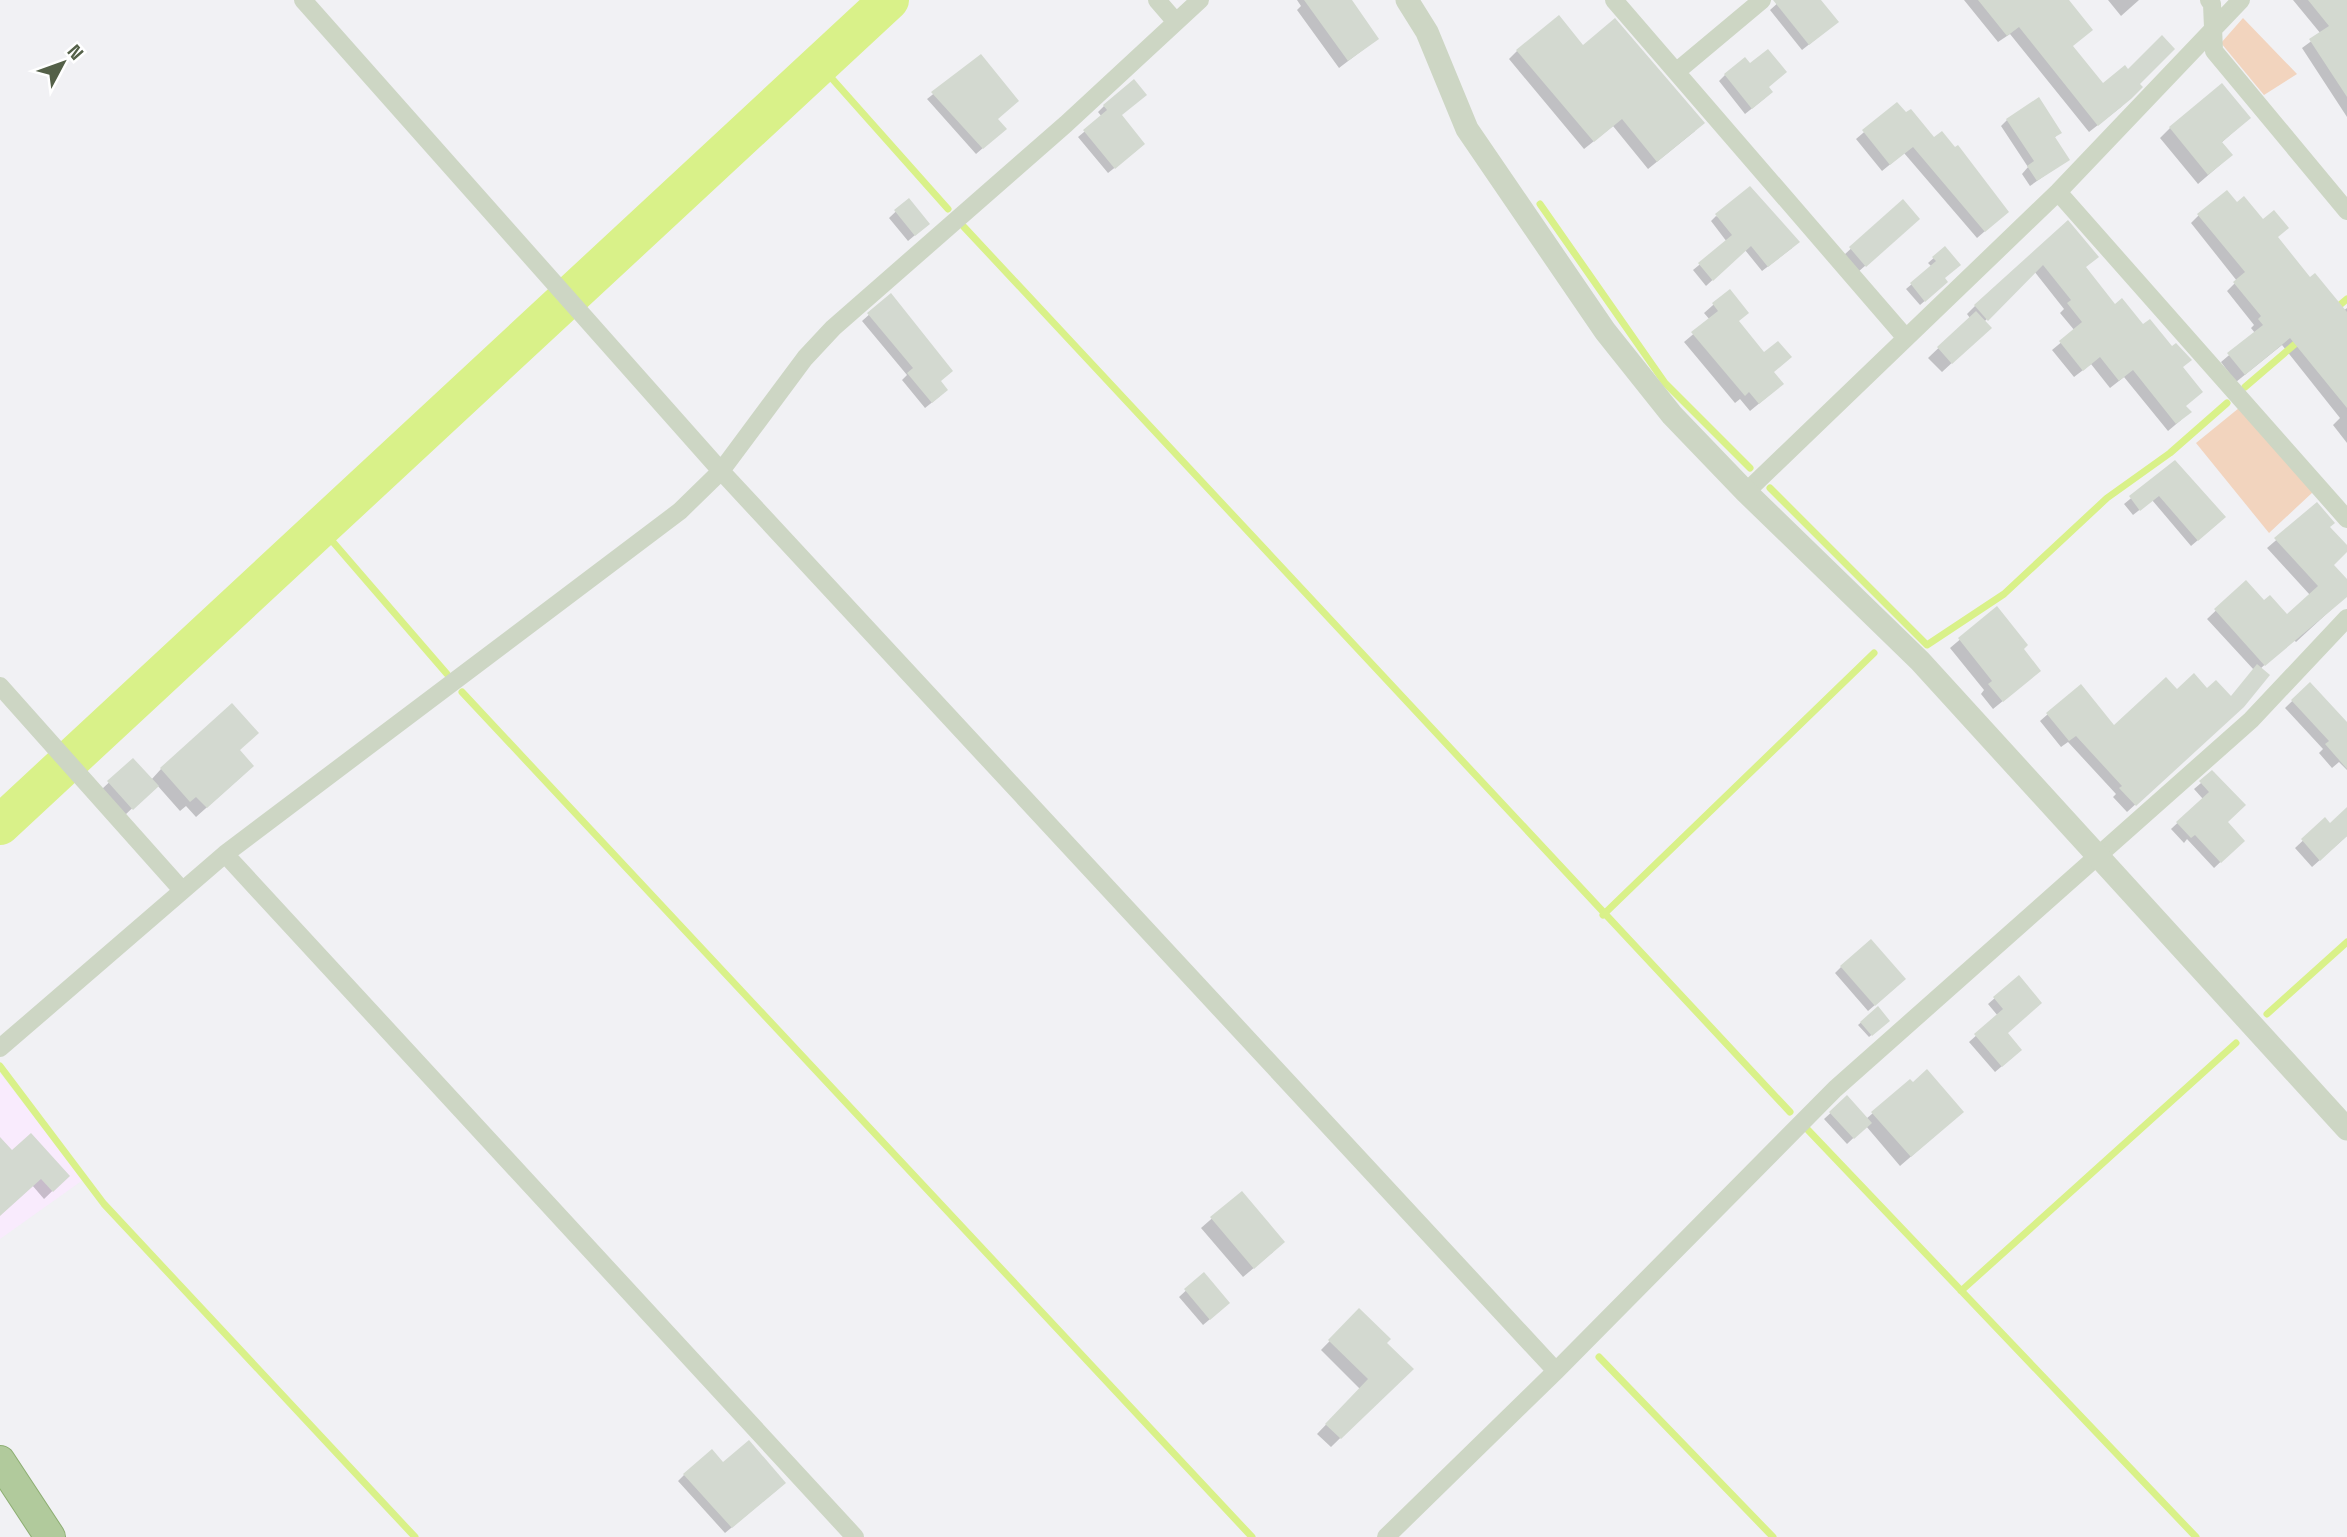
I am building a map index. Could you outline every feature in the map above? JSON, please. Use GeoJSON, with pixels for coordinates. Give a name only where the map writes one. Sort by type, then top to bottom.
{"type":"FeatureCollection","features":[{"type":"Feature","properties":{"kind":"highway"},"geometry":{"type":"LineString","coordinates":[[0,1461],[50,1537]]}},
{"type":"Feature","properties":{"kind":"street"},"geometry":{"type":"LineString","coordinates":[[303,0],[721,471],[1556,1371]]}},
{"type":"Feature","properties":{"kind":"street"},"geometry":{"type":"LineString","coordinates":[[1157,0],[1177,22]]}},
{"type":"Feature","properties":{"kind":"street"},"geometry":{"type":"LineString","coordinates":[[0,1048],[181,889],[225,854],[680,511],[721,471],[804,358],[833,328],[1056,133],[1200,0]]}},
{"type":"Feature","properties":{"kind":"street"},"geometry":{"type":"LineString","coordinates":[[1407,0],[1427,32],[1466,129],[1605,331],[1672,415],[1746,492],[1920,661],[2101,855],[2347,1129]]}},
{"type":"Feature","properties":{"kind":"street"},"geometry":{"type":"LineString","coordinates":[[1614,0],[1906,338]]}},
{"type":"Feature","properties":{"kind":"street"},"geometry":{"type":"LineString","coordinates":[[1676,72],[1762,0]]}},
{"type":"Feature","properties":{"kind":"street"},"geometry":{"type":"LineString","coordinates":[[2209,0],[2214,51],[2347,211]]}},
{"type":"Feature","properties":{"kind":"street"},"geometry":{"type":"LineString","coordinates":[[1746,492],[2058,192],[2241,0]]}},
{"type":"Feature","properties":{"kind":"street"},"geometry":{"type":"LineString","coordinates":[[2058,192],[2347,519]]}},
{"type":"Feature","properties":{"kind":"street"},"geometry":{"type":"LineString","coordinates":[[1386,1537],[1556,1371],[1835,1089],[2251,720],[2347,618]]}},
{"type":"Feature","properties":{"kind":"street"},"geometry":{"type":"LineString","coordinates":[[0,686],[181,889]]}},
{"type":"Feature","properties":{"kind":"street"},"geometry":{"type":"LineString","coordinates":[[225,854],[855,1537]]}},
{"type":"Feature","properties":{"kind":"shaded area"},"geometry":{"type":"Polygon","coordinates":[[[2243,18],[2297,74],[2264,95],[2221,43],[2243,18]]]}},
{"type":"Feature","properties":{"kind":"shaded area"},"geometry":{"type":"Polygon","coordinates":[[[2239,408],[2313,492],[2269,533],[2196,443],[2239,408]]]}},
{"type":"Feature","properties":{"kind":"shaded area"},"geometry":{"type":"Polygon","coordinates":[[[0,1073],[83,1180],[0,1239],[0,1073]]]}},
{"type":"Feature","properties":{"kind":"building"},"geometry":{"type":"Polygon","coordinates":[[[1304,0],[1352,0],[1379,39],[1348,61],[1304,0]]]}},
{"type":"Feature","properties":{"kind":"building"},"geometry":{"type":"Polygon","coordinates":[[[1773,0],[1821,0],[1839,22],[1809,45],[1773,0]]]}},
{"type":"Feature","properties":{"kind":"building"},"geometry":{"type":"Polygon","coordinates":[[[1978,0],[2069,0],[2093,30],[2073,46],[2103,83],[2125,65],[2128,69],[2162,35],[2175,49],[2140,84],[2143,87],[2131,99],[2098,126],[2019,27],[2007,36],[1978,0]]]}},
{"type":"Feature","properties":{"kind":"building"},"geometry":{"type":"Polygon","coordinates":[[[2308,0],[2347,0],[2347,97],[2309,39],[2329,26],[2308,0]]]}},
{"type":"Feature","properties":{"kind":"building"},"geometry":{"type":"Polygon","coordinates":[[[1559,15],[1583,45],[1615,18],[1705,123],[1657,162],[1622,119],[1594,142],[1516,50],[1559,15]]]}},
{"type":"Feature","properties":{"kind":"building"},"geometry":{"type":"Polygon","coordinates":[[[1768,49],[1787,72],[1769,87],[1773,92],[1752,109],[1724,74],[1745,57],[1750,63],[1768,49]]]}},
{"type":"Feature","properties":{"kind":"building"},"geometry":{"type":"Polygon","coordinates":[[[981,54],[1019,101],[998,119],[1007,129],[983,149],[931,92],[981,54]]]}},
{"type":"Feature","properties":{"kind":"building"},"geometry":{"type":"Polygon","coordinates":[[[1134,79],[1147,95],[1122,115],[1145,144],[1115,169],[1083,130],[1107,110],[1103,105],[1134,79]]]}},
{"type":"Feature","properties":{"kind":"building"},"geometry":{"type":"Polygon","coordinates":[[[2222,83],[2251,118],[2222,142],[2233,155],[2208,175],[2169,127],[2222,83]]]}},
{"type":"Feature","properties":{"kind":"building"},"geometry":{"type":"Polygon","coordinates":[[[2039,97],[2062,133],[2055,137],[2070,160],[2037,181],[2027,166],[2034,161],[2006,119],[2039,97]]]}},
{"type":"Feature","properties":{"kind":"building"},"geometry":{"type":"Polygon","coordinates":[[[1897,102],[1906,112],[1911,109],[1934,137],[1942,131],[1955,147],[1958,145],[2009,212],[1985,232],[1913,147],[1890,165],[1862,130],[1897,102]]]}},
{"type":"Feature","properties":{"kind":"building"},"geometry":{"type":"Polygon","coordinates":[[[1750,186],[1800,242],[1768,267],[1751,246],[1713,281],[1698,263],[1732,235],[1715,214],[1750,186]]]}},
{"type":"Feature","properties":{"kind":"building"},"geometry":{"type":"Polygon","coordinates":[[[2227,190],[2237,202],[2244,196],[2263,219],[2274,210],[2289,228],[2278,237],[2310,277],[2315,273],[2347,312],[2347,408],[2290,338],[2245,375],[2227,353],[2263,325],[2258,319],[2261,316],[2233,282],[2245,272],[2197,214],[2227,190]]]}},
{"type":"Feature","properties":{"kind":"building"},"geometry":{"type":"Polygon","coordinates":[[[909,198],[930,224],[915,236],[894,210],[909,198]]]}},
{"type":"Feature","properties":{"kind":"building"},"geometry":{"type":"Polygon","coordinates":[[[1903,199],[1920,219],[1866,267],[1849,247],[1903,199]]]}},
{"type":"Feature","properties":{"kind":"building"},"geometry":{"type":"Polygon","coordinates":[[[2068,220],[2099,257],[2086,267],[2115,304],[2122,298],[2143,324],[2150,319],[2172,346],[2176,343],[2192,360],[2183,367],[2203,392],[2186,406],[2192,412],[2176,424],[2133,370],[2119,381],[2100,357],[2083,371],[2059,341],[2082,322],[2067,303],[2071,300],[2043,265],[1988,321],[1974,305],[2068,220]]]}},
{"type":"Feature","properties":{"kind":"building"},"geometry":{"type":"Polygon","coordinates":[[[1945,246],[1961,265],[1945,278],[1948,282],[1925,302],[1910,283],[1936,261],[1932,257],[1945,246]]]}},
{"type":"Feature","properties":{"kind":"building"},"geometry":{"type":"Polygon","coordinates":[[[1730,289],[1749,313],[1739,321],[1764,352],[1778,341],[1792,357],[1774,372],[1784,384],[1759,404],[1749,392],[1745,396],[1691,332],[1718,311],[1712,303],[1730,289]]]}},
{"type":"Feature","properties":{"kind":"building"},"geometry":{"type":"Polygon","coordinates":[[[891,293],[953,371],[941,381],[948,390],[932,403],[907,373],[913,368],[867,313],[891,293]]]}},
{"type":"Feature","properties":{"kind":"building"},"geometry":{"type":"Polygon","coordinates":[[[1976,311],[1992,328],[1952,364],[1937,347],[1976,311]]]}},
{"type":"Feature","properties":{"kind":"building"},"geometry":{"type":"Polygon","coordinates":[[[2175,460],[2226,517],[2198,541],[2159,496],[2140,511],[2129,496],[2175,460]]]}},
{"type":"Feature","properties":{"kind":"building"},"geometry":{"type":"Polygon","coordinates":[[[2317,502],[2335,523],[2330,527],[2347,545],[2347,552],[2334,565],[2347,579],[2347,597],[2265,666],[2214,609],[2246,580],[2264,600],[2270,595],[2287,614],[2318,586],[2274,538],[2317,502]]]}},
{"type":"Feature","properties":{"kind":"building"},"geometry":{"type":"Polygon","coordinates":[[[1997,606],[2028,645],[2024,649],[2041,671],[2003,702],[1988,684],[1992,681],[1958,638],[1997,606]]]}},
{"type":"Feature","properties":{"kind":"building"},"geometry":{"type":"Polygon","coordinates":[[[2257,664],[2270,675],[2244,707],[2136,806],[2119,788],[2122,786],[2076,736],[2069,741],[2046,713],[2081,684],[2114,725],[2166,677],[2177,689],[2194,673],[2207,688],[2216,680],[2231,696],[2257,664]]]}},
{"type":"Feature","properties":{"kind":"building"},"geometry":{"type":"Polygon","coordinates":[[[2310,682],[2347,722],[2347,769],[2325,744],[2329,741],[2291,700],[2310,682]]]}},
{"type":"Feature","properties":{"kind":"building"},"geometry":{"type":"Polygon","coordinates":[[[232,703],[259,733],[240,750],[254,766],[207,808],[196,797],[190,802],[160,768],[232,703]]]}},
{"type":"Feature","properties":{"kind":"building"},"geometry":{"type":"Polygon","coordinates":[[[133,758],[159,786],[133,810],[107,781],[133,758]]]}},
{"type":"Feature","properties":{"kind":"building"},"geometry":{"type":"Polygon","coordinates":[[[2212,770],[2246,805],[2228,822],[2245,841],[2221,863],[2195,835],[2191,838],[2176,822],[2209,792],[2199,781],[2212,770]]]}},
{"type":"Feature","properties":{"kind":"building"},"geometry":{"type":"Polygon","coordinates":[[[2347,807],[2347,836],[2320,861],[2301,839],[2325,817],[2330,823],[2347,807]]]}},
{"type":"Feature","properties":{"kind":"building"},"geometry":{"type":"Polygon","coordinates":[[[1871,939],[1906,979],[1875,1006],[1840,966],[1871,939]]]}},
{"type":"Feature","properties":{"kind":"building"},"geometry":{"type":"Polygon","coordinates":[[[2019,975],[2042,1003],[2008,1033],[2022,1050],[2002,1067],[1974,1034],[2003,1009],[1993,997],[2019,975]]]}},
{"type":"Feature","properties":{"kind":"building"},"geometry":{"type":"Polygon","coordinates":[[[1878,1006],[1890,1021],[1872,1036],[1860,1022],[1878,1006]]]}},
{"type":"Feature","properties":{"kind":"building"},"geometry":{"type":"Polygon","coordinates":[[[1927,1069],[1964,1112],[1911,1157],[1871,1112],[1910,1079],[1913,1082],[1927,1069]]]}},
{"type":"Feature","properties":{"kind":"building"},"geometry":{"type":"Polygon","coordinates":[[[1847,1095],[1872,1123],[1854,1139],[1829,1112],[1847,1095]]]}},
{"type":"Feature","properties":{"kind":"building"},"geometry":{"type":"Polygon","coordinates":[[[31,1133],[70,1176],[53,1192],[41,1179],[0,1216],[0,1137],[12,1150],[31,1133]]]}},
{"type":"Feature","properties":{"kind":"building"},"geometry":{"type":"Polygon","coordinates":[[[1242,1191],[1285,1242],[1254,1269],[1210,1217],[1242,1191]]]}},
{"type":"Feature","properties":{"kind":"building"},"geometry":{"type":"Polygon","coordinates":[[[1204,1272],[1230,1303],[1210,1320],[1184,1289],[1204,1272]]]}},
{"type":"Feature","properties":{"kind":"building"},"geometry":{"type":"Polygon","coordinates":[[[1359,1308],[1391,1339],[1387,1343],[1414,1369],[1341,1439],[1325,1424],[1368,1379],[1328,1340],[1359,1308]]]}},
{"type":"Feature","properties":{"kind":"building"},"geometry":{"type":"Polygon","coordinates":[[[749,1440],[786,1483],[732,1528],[683,1474],[712,1449],[723,1462],[749,1440]]]}},
{"type":"Feature","properties":{"kind":"waterway"},"geometry":{"type":"LineString","coordinates":[[0,825],[889,0]]}},
{"type":"Feature","properties":{"kind":"waterway"},"geometry":{"type":"LineString","coordinates":[[819,64],[948,209]]}},
{"type":"Feature","properties":{"kind":"waterway"},"geometry":{"type":"LineString","coordinates":[[1540,204],[1665,383],[1750,468]]}},
{"type":"Feature","properties":{"kind":"waterway"},"geometry":{"type":"LineString","coordinates":[[964,227],[1790,1112]]}},
{"type":"Feature","properties":{"kind":"waterway"},"geometry":{"type":"LineString","coordinates":[[2334,310],[2347,299]]}},
{"type":"Feature","properties":{"kind":"waterway"},"geometry":{"type":"LineString","coordinates":[[2245,387],[2302,338]]}},
{"type":"Feature","properties":{"kind":"waterway"},"geometry":{"type":"LineString","coordinates":[[1770,488],[1927,645],[2004,594],[2107,498],[2170,453],[2227,403]]}},
{"type":"Feature","properties":{"kind":"waterway"},"geometry":{"type":"LineString","coordinates":[[320,527],[447,674]]}},
{"type":"Feature","properties":{"kind":"waterway"},"geometry":{"type":"LineString","coordinates":[[1603,915],[1874,653]]}},
{"type":"Feature","properties":{"kind":"waterway"},"geometry":{"type":"LineString","coordinates":[[462,692],[1252,1537]]}},
{"type":"Feature","properties":{"kind":"waterway"},"geometry":{"type":"LineString","coordinates":[[2267,1014],[2347,942]]}},
{"type":"Feature","properties":{"kind":"waterway"},"geometry":{"type":"LineString","coordinates":[[1961,1291],[2236,1043]]}},
{"type":"Feature","properties":{"kind":"waterway"},"geometry":{"type":"LineString","coordinates":[[0,1066],[104,1204],[415,1537]]}},
{"type":"Feature","properties":{"kind":"waterway"},"geometry":{"type":"LineString","coordinates":[[1808,1130],[2196,1537]]}},
{"type":"Feature","properties":{"kind":"waterway"},"geometry":{"type":"LineString","coordinates":[[1599,1357],[1773,1537]]}}]}
